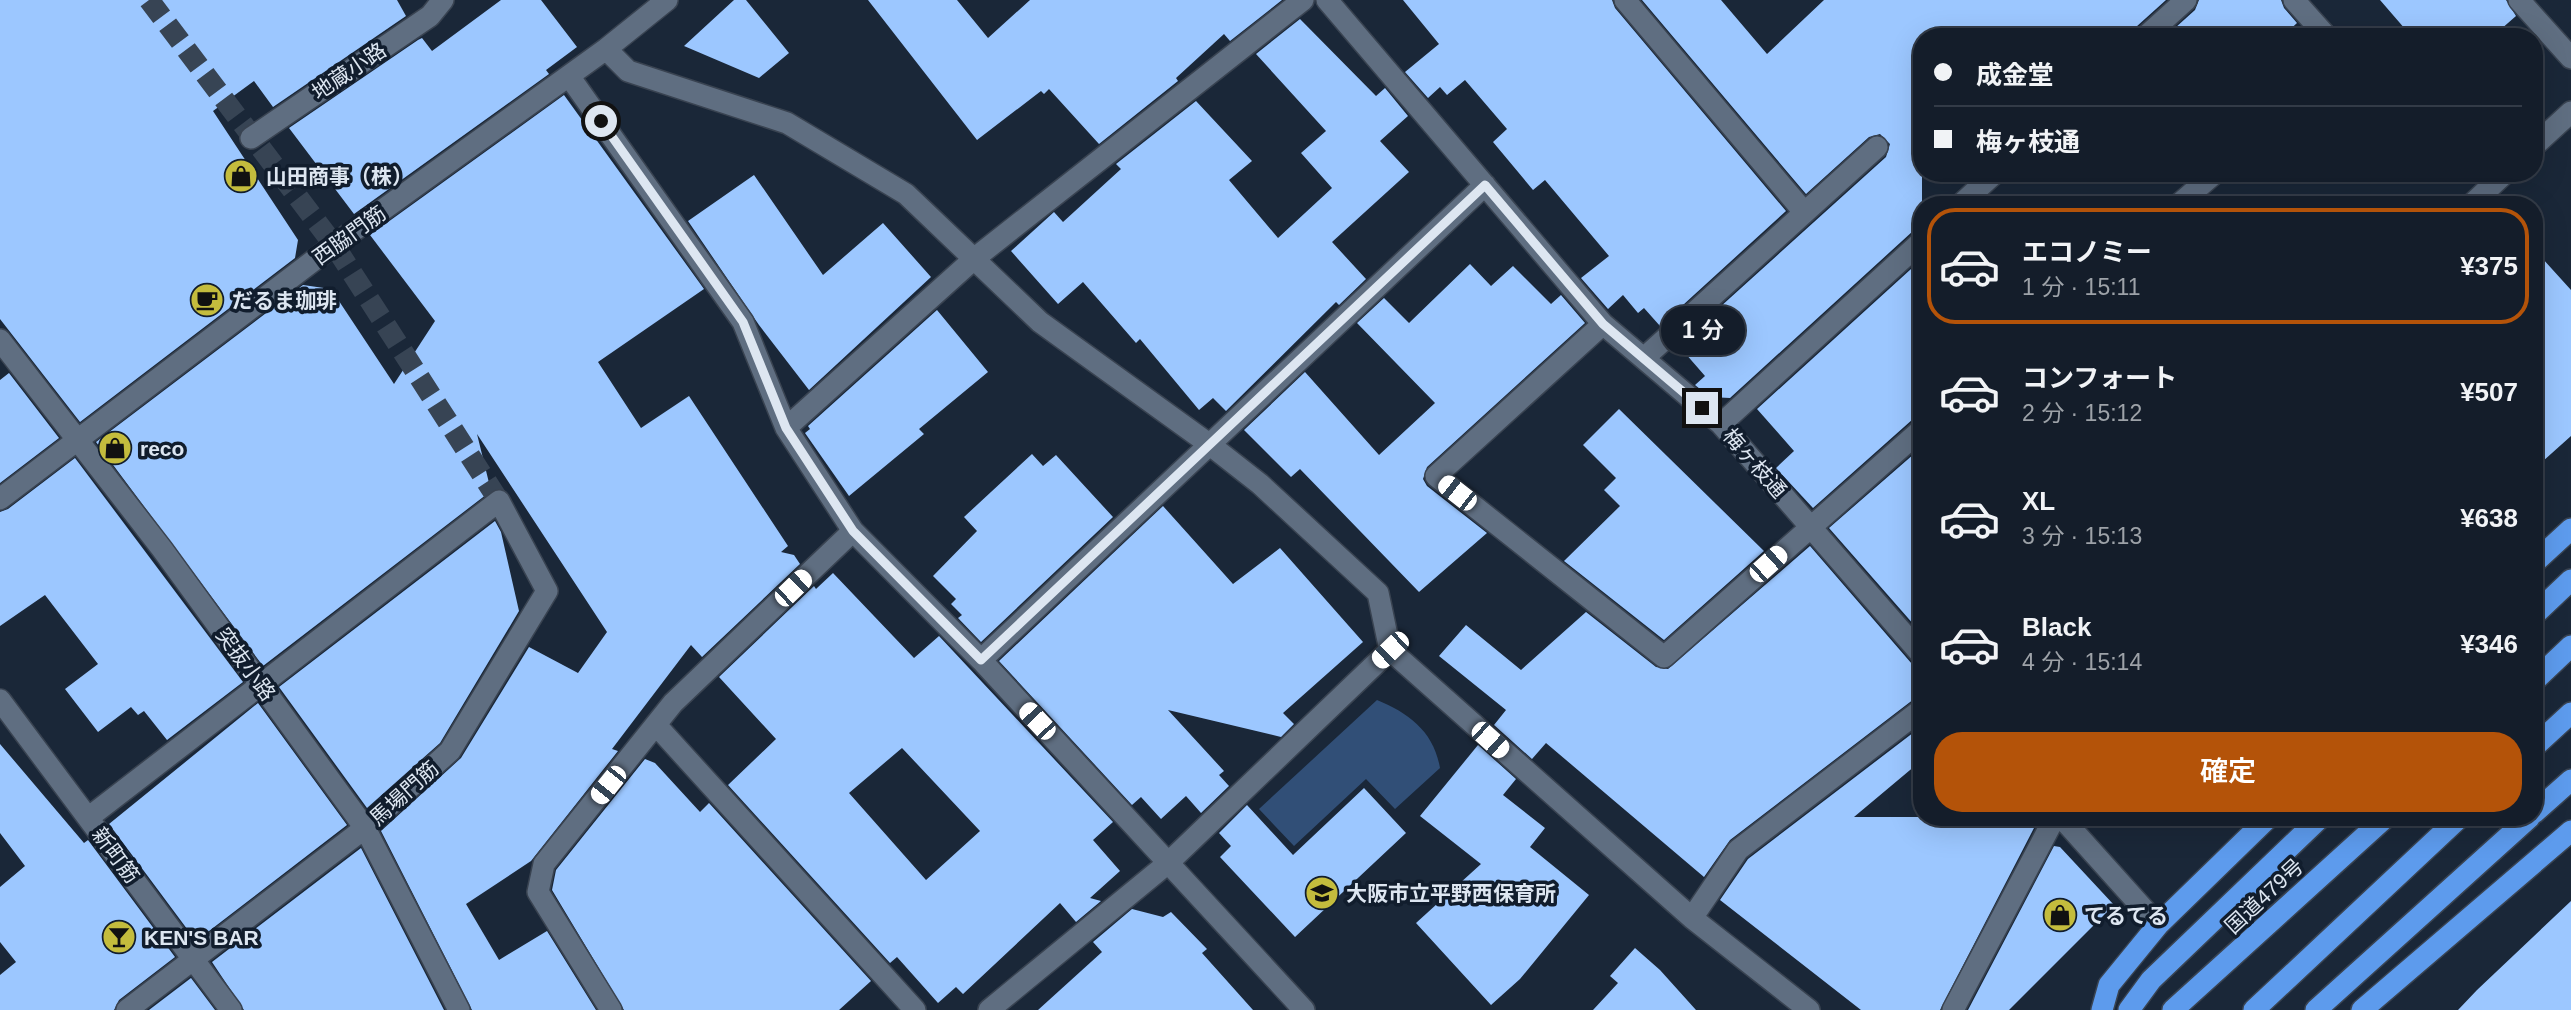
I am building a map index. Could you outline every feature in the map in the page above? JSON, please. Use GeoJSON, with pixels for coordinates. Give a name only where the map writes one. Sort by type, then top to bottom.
{"type":"FeatureCollection","features":[{"type":"Feature","properties":{"kind":"highway"},"geometry":{"type":"LineString","coordinates":[[2543,555],[2571,529]]}},
{"type":"Feature","properties":{"kind":"highway"},"geometry":{"type":"LineString","coordinates":[[2543,606],[2571,580]]}},
{"type":"Feature","properties":{"kind":"highway"},"geometry":{"type":"LineString","coordinates":[[2543,672],[2571,646]]}},
{"type":"Feature","properties":{"kind":"highway"},"geometry":{"type":"LineString","coordinates":[[2543,739],[2571,713]]}},
{"type":"Feature","properties":{"kind":"highway"},"geometry":{"type":"LineString","coordinates":[[2543,805],[2571,780]]}},
{"type":"Feature","properties":{"kind":"highway"},"geometry":{"type":"LineString","coordinates":[[2102,1010],[2109,985],[2158,925],[2260,826]]}},
{"type":"Feature","properties":{"kind":"highway"},"geometry":{"type":"LineString","coordinates":[[2129,1010],[2151,980],[2312,826]]}},
{"type":"Feature","properties":{"kind":"highway","name":"国道479号"},"geometry":{"type":"LineString","coordinates":[[2173,1010],[2376,826]]}},
{"type":"Feature","properties":{"kind":"highway"},"geometry":{"type":"LineString","coordinates":[[2254,1010],[2449,826]]}},
{"type":"Feature","properties":{"kind":"highway"},"geometry":{"type":"LineString","coordinates":[[2316,1010],[2520,826]]}},
{"type":"Feature","properties":{"kind":"highway"},"geometry":{"type":"LineString","coordinates":[[2362,1010],[2571,831]]}},
{"type":"Feature","properties":{"kind":"street","name":"西脇門筋"},"geometry":{"type":"LineString","coordinates":[[0,499],[334,245],[606,49],[667,0]]}},
{"type":"Feature","properties":{"kind":"street"},"geometry":{"type":"LineString","coordinates":[[786,428],[975,258],[1303,0]]}},
{"type":"Feature","properties":{"kind":"street","name":"梅ヶ枝通"},"geometry":{"type":"LineString","coordinates":[[1327,0],[1603,324],[1721,424],[1913,645]]}},
{"type":"Feature","properties":{"kind":"street"},"geometry":{"type":"LineString","coordinates":[[1625,0],[1804,212]]}},
{"type":"Feature","properties":{"kind":"street"},"geometry":{"type":"LineString","coordinates":[[2155,28],[2186,0]]}},
{"type":"Feature","properties":{"kind":"street"},"geometry":{"type":"LineString","coordinates":[[2294,0],[2319,28]]}},
{"type":"Feature","properties":{"kind":"street"},"geometry":{"type":"LineString","coordinates":[[2519,0],[2571,58]]}},
{"type":"Feature","properties":{"kind":"street","name":"地蔵小路"},"geometry":{"type":"LineString","coordinates":[[251,138],[431,5]]}},
{"type":"Feature","properties":{"kind":"street"},"geometry":{"type":"LineString","coordinates":[[606,49],[628,71],[787,123],[906,194],[1040,322],[1260,484],[1378,593],[1390,650],[1692,918],[1809,1010]]}},
{"type":"Feature","properties":{"kind":"street"},"geometry":{"type":"LineString","coordinates":[[569,76],[743,322],[786,428],[853,531],[981,660],[1304,1010]]}},
{"type":"Feature","properties":{"kind":"street"},"geometry":{"type":"LineString","coordinates":[[2543,138],[2571,112]]}},
{"type":"Feature","properties":{"kind":"street"},"geometry":{"type":"LineString","coordinates":[[1644,358],[1877,147]]}},
{"type":"Feature","properties":{"kind":"street"},"geometry":{"type":"LineString","coordinates":[[1971,196],[1985,182]]}},
{"type":"Feature","properties":{"kind":"street"},"geometry":{"type":"LineString","coordinates":[[2189,196],[2205,182]]}},
{"type":"Feature","properties":{"kind":"street"},"geometry":{"type":"LineString","coordinates":[[2481,196],[2495,182]]}},
{"type":"Feature","properties":{"kind":"street"},"geometry":{"type":"LineString","coordinates":[[981,660],[1485,185]]}},
{"type":"Feature","properties":{"kind":"street"},"geometry":{"type":"LineString","coordinates":[[1721,424],[1913,249]]}},
{"type":"Feature","properties":{"kind":"street"},"geometry":{"type":"LineString","coordinates":[[1603,324],[1436,476],[1664,657],[1913,437]]}},
{"type":"Feature","properties":{"kind":"street","name":"突抜小路"},"geometry":{"type":"LineString","coordinates":[[0,340],[79,439],[365,828],[459,1010]]}},
{"type":"Feature","properties":{"kind":"street","name":"馬場門筋"},"geometry":{"type":"LineString","coordinates":[[127,1010],[365,828],[450,751],[547,591],[499,501],[261,685]]}},
{"type":"Feature","properties":{"kind":"street"},"geometry":{"type":"LineString","coordinates":[[611,1010],[538,892],[544,864],[673,703],[853,531]]}},
{"type":"Feature","properties":{"kind":"street"},"geometry":{"type":"LineString","coordinates":[[989,1010],[1168,863],[1390,650]]}},
{"type":"Feature","properties":{"kind":"street"},"geometry":{"type":"LineString","coordinates":[[88,818],[261,685]]}},
{"type":"Feature","properties":{"kind":"street","name":"新町筋"},"geometry":{"type":"LineString","coordinates":[[0,699],[231,1010]]}},
{"type":"Feature","properties":{"kind":"street"},"geometry":{"type":"LineString","coordinates":[[1692,918],[1738,850],[1913,716]]}},
{"type":"Feature","properties":{"kind":"street"},"geometry":{"type":"LineString","coordinates":[[656,725],[915,1010]]}},
{"type":"Feature","properties":{"kind":"street"},"geometry":{"type":"LineString","coordinates":[[1953,1010],[2050,826]]}},
{"type":"Feature","properties":{"kind":"street"},"geometry":{"type":"LineString","coordinates":[[2069,826],[2158,925]]}},
{"type":"Feature","properties":{"kind":"shaded area"},"geometry":{"type":"Polygon","coordinates":[[[1377,700],[1400,711],[1418,725],[1432,744],[1440,768],[1395,809],[1366,779],[1294,846],[1259,809],[1377,700]]]}},
{"type":"Feature","properties":{"kind":"building"},"geometry":{"type":"Polygon","coordinates":[[[0,0],[397,0],[406,16],[273,107],[254,81],[213,111],[298,240],[295,258],[80,422],[0,319],[0,0]]]}},
{"type":"Feature","properties":{"kind":"building"},"geometry":{"type":"Polygon","coordinates":[[[501,0],[541,0],[577,47],[546,70],[549,74],[354,214],[289,128],[418,40],[422,38],[432,51],[501,0]]]}},
{"type":"Feature","properties":{"kind":"building"},"geometry":{"type":"Polygon","coordinates":[[[734,0],[746,0],[789,53],[759,78],[684,46],[734,0]]]}},
{"type":"Feature","properties":{"kind":"building"},"geometry":{"type":"Polygon","coordinates":[[[868,0],[957,0],[988,38],[1030,0],[1282,0],[1230,41],[1224,34],[1176,78],[1178,81],[1099,144],[1049,89],[1044,94],[1041,91],[977,140],[868,0]]]}},
{"type":"Feature","properties":{"kind":"building"},"geometry":{"type":"Polygon","coordinates":[[[1403,0],[1612,0],[1615,8],[1786,211],[1660,326],[1644,308],[1638,313],[1623,295],[1608,309],[1581,278],[1609,256],[1545,180],[1533,190],[1493,142],[1507,129],[1465,80],[1447,95],[1440,87],[1428,98],[1405,72],[1439,44],[1403,0]]]}},
{"type":"Feature","properties":{"kind":"building"},"geometry":{"type":"Polygon","coordinates":[[[1642,0],[1721,0],[1767,54],[1824,0],[2166,0],[2136,28],[1913,28],[1913,182],[1922,182],[1922,196],[1913,196],[1913,231],[1730,398],[1710,397],[1695,385],[1705,376],[1678,345],[1886,157],[1890,144],[1880,134],[1869,137],[1806,194],[1642,0]]]}},
{"type":"Feature","properties":{"kind":"building"},"geometry":{"type":"Polygon","coordinates":[[[2199,0],[2281,0],[2284,8],[2297,23],[2292,28],[2175,28],[2195,10],[2199,0]]]}},
{"type":"Feature","properties":{"kind":"building"},"geometry":{"type":"Polygon","coordinates":[[[2380,0],[2506,0],[2516,16],[2502,28],[2404,28],[2380,0]]]}},
{"type":"Feature","properties":{"kind":"building"},"geometry":{"type":"Polygon","coordinates":[[[1300,19],[1376,96],[1385,88],[1408,116],[1380,141],[1409,172],[1332,242],[1366,279],[1339,305],[1336,302],[1226,411],[1213,398],[1199,410],[1140,339],[1136,343],[1083,282],[1058,304],[1011,251],[1054,212],[1063,222],[1121,169],[1116,164],[1196,101],[1252,161],[1229,180],[1278,238],[1332,188],[1301,153],[1326,131],[1256,54],[1300,19]]]}},
{"type":"Feature","properties":{"kind":"building"},"geometry":{"type":"Polygon","coordinates":[[[564,95],[704,289],[598,362],[641,428],[689,396],[788,546],[781,552],[794,555],[800,564],[702,657],[691,645],[612,749],[618,751],[531,861],[466,904],[499,960],[547,931],[596,1010],[472,1010],[381,831],[461,758],[529,647],[578,673],[607,632],[477,434],[491,491],[263,666],[96,442],[303,285],[331,289],[394,384],[435,321],[370,235],[564,95]]]}},
{"type":"Feature","properties":{"kind":"building"},"geometry":{"type":"Polygon","coordinates":[[[754,175],[823,275],[883,223],[931,277],[809,390],[759,325],[688,221],[754,175]]]}},
{"type":"Feature","properties":{"kind":"building"},"geometry":{"type":"Polygon","coordinates":[[[2543,259],[2571,290],[2571,436],[2543,461],[2543,259]]]}},
{"type":"Feature","properties":{"kind":"building"},"geometry":{"type":"Polygon","coordinates":[[[1470,264],[1491,286],[1513,266],[1551,304],[1561,295],[1585,323],[1427,467],[1423,479],[1427,486],[1487,533],[1419,592],[1300,469],[1291,477],[1244,430],[1305,372],[1379,455],[1435,403],[1357,323],[1384,298],[1409,323],[1470,264]]]}},
{"type":"Feature","properties":{"kind":"building"},"geometry":{"type":"Polygon","coordinates":[[[1913,267],[1913,419],[1813,508],[1776,468],[1794,451],[1757,409],[1913,267]]]}},
{"type":"Feature","properties":{"kind":"building"},"geometry":{"type":"Polygon","coordinates":[[[937,310],[988,372],[919,429],[924,434],[849,496],[805,433],[810,429],[808,426],[937,310]]]}},
{"type":"Feature","properties":{"kind":"building"},"geometry":{"type":"Polygon","coordinates":[[[9,373],[59,438],[0,483],[0,380],[9,373]]]}},
{"type":"Feature","properties":{"kind":"building"},"geometry":{"type":"Polygon","coordinates":[[[1619,409],[1764,551],[1664,640],[1564,561],[1620,506],[1604,490],[1616,478],[1583,445],[1619,409]]]}},
{"type":"Feature","properties":{"kind":"building"},"geometry":{"type":"Polygon","coordinates":[[[1032,454],[1043,466],[1056,455],[1113,517],[981,642],[958,618],[962,615],[951,604],[956,599],[933,576],[977,531],[964,517],[1032,454]]]}},
{"type":"Feature","properties":{"kind":"building"},"geometry":{"type":"Polygon","coordinates":[[[1913,455],[1913,624],[1829,528],[1913,455]]]}},
{"type":"Feature","properties":{"kind":"building"},"geometry":{"type":"Polygon","coordinates":[[[75,458],[243,682],[167,740],[144,711],[138,715],[131,707],[98,732],[65,689],[98,664],[45,595],[0,626],[0,512],[8,509],[75,458]]]}},
{"type":"Feature","properties":{"kind":"building"},"geometry":{"type":"Polygon","coordinates":[[[1163,506],[1233,584],[1280,548],[1363,642],[1283,713],[1294,724],[1281,737],[1168,710],[1224,771],[1219,775],[1229,786],[1201,813],[1186,796],[1161,819],[1141,797],[1132,805],[999,661],[1163,506]]]}},
{"type":"Feature","properties":{"kind":"building"},"geometry":{"type":"Polygon","coordinates":[[[495,521],[501,532],[519,611],[440,743],[367,808],[279,687],[495,521]]]}},
{"type":"Feature","properties":{"kind":"building"},"geometry":{"type":"Polygon","coordinates":[[[1810,546],[1913,664],[1913,700],[1730,840],[1704,877],[1546,743],[1532,759],[1494,725],[1506,710],[1439,656],[1466,625],[1521,670],[1586,612],[1656,667],[1668,669],[1810,546]]]}},
{"type":"Feature","properties":{"kind":"building"},"geometry":{"type":"Polygon","coordinates":[[[833,573],[914,658],[939,636],[1113,822],[1093,840],[1120,871],[1090,898],[1101,901],[1076,922],[1060,903],[963,994],[956,987],[938,1003],[897,957],[890,963],[728,785],[776,739],[719,677],[814,586],[816,589],[833,573]],[[902,748],[849,793],[926,880],[980,831],[902,748]]]}},
{"type":"Feature","properties":{"kind":"building"},"geometry":{"type":"Polygon","coordinates":[[[258,703],[347,825],[196,941],[109,824],[258,703]]]}},
{"type":"Feature","properties":{"kind":"building"},"geometry":{"type":"Polygon","coordinates":[[[1913,733],[1913,768],[1854,817],[1913,817],[1913,826],[2034,828],[1940,1010],[1861,1010],[1720,900],[1748,859],[1913,733]]]}},
{"type":"Feature","properties":{"kind":"building"},"geometry":{"type":"Polygon","coordinates":[[[0,744],[84,843],[88,840],[175,957],[119,1000],[114,1010],[0,1010],[0,975],[16,962],[0,942],[0,887],[25,866],[0,833],[0,744]]]}},
{"type":"Feature","properties":{"kind":"building"},"geometry":{"type":"Polygon","coordinates":[[[1478,745],[1516,779],[1503,795],[1545,828],[1530,847],[1589,895],[1520,979],[1491,1005],[1416,923],[1481,864],[1420,816],[1478,745]]]}},
{"type":"Feature","properties":{"kind":"building"},"geometry":{"type":"Polygon","coordinates":[[[645,759],[655,763],[700,812],[709,803],[871,981],[839,1010],[624,1010],[552,890],[556,870],[645,759]]]}},
{"type":"Feature","properties":{"kind":"building"},"geometry":{"type":"Polygon","coordinates":[[[1364,788],[1406,833],[1295,937],[1220,857],[1231,846],[1219,833],[1247,805],[1293,855],[1364,788]]]}},
{"type":"Feature","properties":{"kind":"building","name":"てるてる"},"geometry":{"type":"Polygon","coordinates":[[[2054,846],[2060,847],[2114,905],[2009,1010],[1968,1010],[2054,846]]]}},
{"type":"Feature","properties":{"kind":"building"},"geometry":{"type":"Polygon","coordinates":[[[361,848],[444,1010],[244,1010],[212,962],[361,848]]]}},
{"type":"Feature","properties":{"kind":"building"},"geometry":{"type":"Polygon","coordinates":[[[2571,901],[2571,1010],[2458,1010],[2477,990],[2571,901]]]}},
{"type":"Feature","properties":{"kind":"building"},"geometry":{"type":"Polygon","coordinates":[[[1132,909],[1163,917],[1171,912],[1207,949],[1202,953],[1253,1010],[1038,1010],[1102,952],[1093,942],[1132,909]]]}},
{"type":"Feature","properties":{"kind":"building"},"geometry":{"type":"Polygon","coordinates":[[[1635,948],[1660,970],[1696,1010],[1593,1010],[1618,983],[1610,976],[1635,948]]]}},
{"type":"Feature","properties":{"kind":"building"},"geometry":{"type":"Polygon","coordinates":[[[191,978],[215,1010],[149,1010],[191,978]]]}},
{"type":"Feature","properties":{"kind":"tunnel"},"geometry":{"type":"LineString","coordinates":[[149,0],[334,245],[499,501]]}},
{"type":"Feature","properties":{"kind":"place","name":"山田商事（株）"},"geometry":{"type":"Point","coordinates":[241,176]}},
{"type":"Feature","properties":{"kind":"place","name":"だるま珈琲"},"geometry":{"type":"Point","coordinates":[207,300]}},
{"type":"Feature","properties":{"kind":"place","name":"reco"},"geometry":{"type":"Point","coordinates":[115,448]}},
{"type":"Feature","properties":{"kind":"place","name":"大阪市立平野西保育所"},"geometry":{"type":"Point","coordinates":[1322,893]}},
{"type":"Feature","properties":{"kind":"place","name":"てるてる"},"geometry":{"type":"Point","coordinates":[2060,915]}},
{"type":"Feature","properties":{"kind":"place","name":"KEN'S BAR"},"geometry":{"type":"Point","coordinates":[119,937]}},
{"type":"Feature","properties":{"kind":"route"},"geometry":{"type":"LineString","coordinates":[[601,121],[743,322],[786,428],[853,531],[981,660],[1485,185],[1603,324],[1702,408]]}}]}
